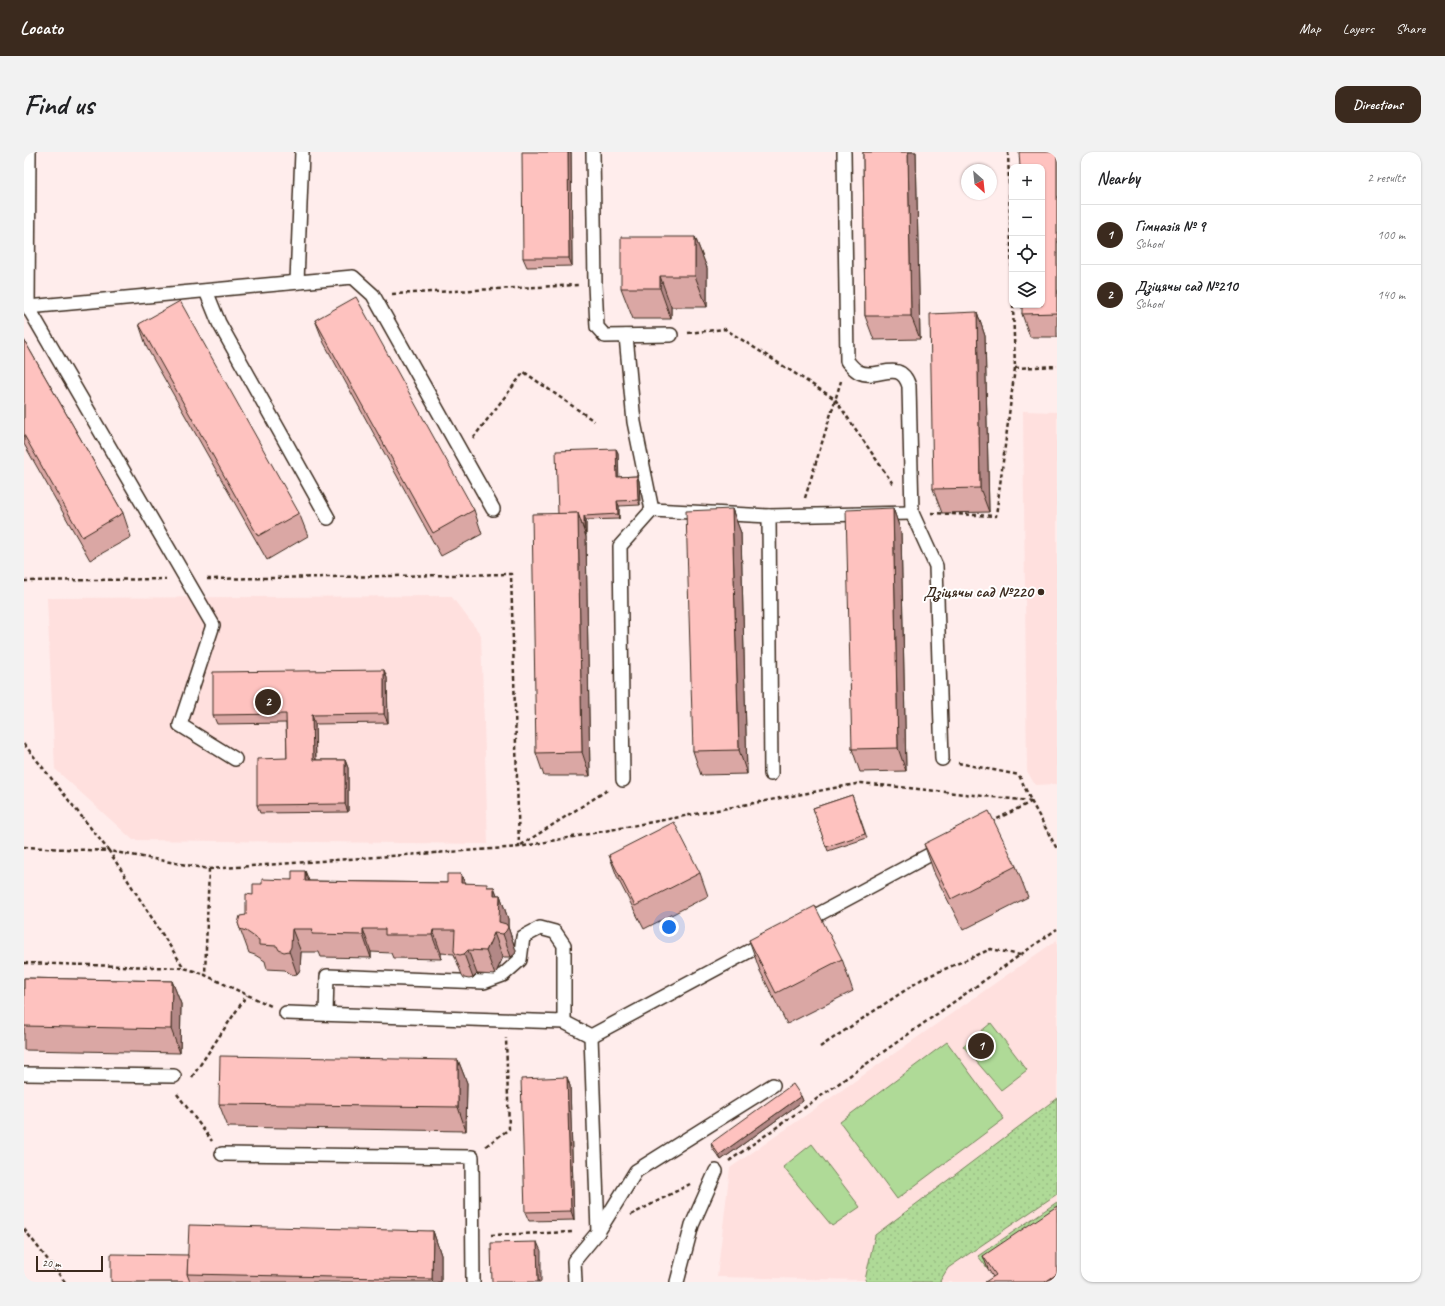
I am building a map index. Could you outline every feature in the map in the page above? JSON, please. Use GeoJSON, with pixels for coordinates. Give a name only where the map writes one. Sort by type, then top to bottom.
{"type":"FeatureCollection","features":[{"type":"Feature","properties":{"kind":"lane"},"geometry":{"type":"LineString","coordinates":[[29,152],[28,307],[213,625],[180,725],[235,759]]}},
{"type":"Feature","properties":{"kind":"lane"},"geometry":{"type":"LineString","coordinates":[[297,282],[302,152]]}},
{"type":"Feature","properties":{"kind":"lane"},"geometry":{"type":"LineString","coordinates":[[592,152],[597,327],[605,336],[671,335]]}},
{"type":"Feature","properties":{"kind":"lane"},"geometry":{"type":"LineString","coordinates":[[844,152],[847,361],[858,372],[865,374],[898,371],[906,377],[908,386],[912,513],[936,566],[942,760]]}},
{"type":"Feature","properties":{"kind":"lane"},"geometry":{"type":"LineString","coordinates":[[28,307],[353,277],[373,295],[493,509]]}},
{"type":"Feature","properties":{"kind":"lane"},"geometry":{"type":"LineString","coordinates":[[206,291],[219,323],[328,518]]}},
{"type":"Feature","properties":{"kind":"lane"},"geometry":{"type":"LineString","coordinates":[[626,336],[634,422],[652,510]]}},
{"type":"Feature","properties":{"kind":"lane"},"geometry":{"type":"LineString","coordinates":[[652,510],[769,516],[912,513]]}},
{"type":"Feature","properties":{"kind":"lane"},"geometry":{"type":"LineString","coordinates":[[623,780],[620,546],[652,510]]}},
{"type":"Feature","properties":{"kind":"lane"},"geometry":{"type":"LineString","coordinates":[[769,516],[771,774]]}},
{"type":"Feature","properties":{"kind":"lane"},"geometry":{"type":"LineString","coordinates":[[795,927],[954,841]]}},
{"type":"Feature","properties":{"kind":"lane"},"geometry":{"type":"LineString","coordinates":[[326,1014],[327,976],[484,982],[503,975],[520,960],[523,937],[540,928],[555,932],[564,945],[564,1022]]}},
{"type":"Feature","properties":{"kind":"lane"},"geometry":{"type":"LineString","coordinates":[[591,1036],[781,934]]}},
{"type":"Feature","properties":{"kind":"lane"},"geometry":{"type":"LineString","coordinates":[[286,1013],[564,1022],[591,1036]]}},
{"type":"Feature","properties":{"kind":"lane"},"geometry":{"type":"LineString","coordinates":[[591,1036],[598,1232]]}},
{"type":"Feature","properties":{"kind":"lane"},"geometry":{"type":"LineString","coordinates":[[24,1074],[174,1076]]}},
{"type":"Feature","properties":{"kind":"lane"},"geometry":{"type":"LineString","coordinates":[[575,1282],[574,1260],[598,1232],[636,1171],[773,1085]]}},
{"type":"Feature","properties":{"kind":"lane"},"geometry":{"type":"LineString","coordinates":[[222,1154],[472,1157],[473,1282]]}},
{"type":"Feature","properties":{"kind":"lane"},"geometry":{"type":"LineString","coordinates":[[678,1282],[692,1225],[716,1171]]}},
{"type":"Feature","properties":{"kind":"path"},"geometry":{"type":"LineString","coordinates":[[1008,152],[1012,272]]}},
{"type":"Feature","properties":{"kind":"path"},"geometry":{"type":"LineString","coordinates":[[373,295],[595,284]]}},
{"type":"Feature","properties":{"kind":"path"},"geometry":{"type":"LineString","coordinates":[[912,513],[996,516],[1015,368],[1013,308]]}},
{"type":"Feature","properties":{"kind":"path"},"geometry":{"type":"LineString","coordinates":[[671,335],[725,329],[835,399],[895,488]]}},
{"type":"Feature","properties":{"kind":"path"},"geometry":{"type":"LineString","coordinates":[[800,515],[847,361]]}},
{"type":"Feature","properties":{"kind":"path"},"geometry":{"type":"LineString","coordinates":[[1015,368],[1057,366]]}},
{"type":"Feature","properties":{"kind":"path"},"geometry":{"type":"LineString","coordinates":[[462,453],[524,372],[594,421]]}},
{"type":"Feature","properties":{"kind":"path"},"geometry":{"type":"LineString","coordinates":[[24,581],[511,574],[519,847]]}},
{"type":"Feature","properties":{"kind":"path"},"geometry":{"type":"LineString","coordinates":[[24,744],[109,851],[184,968]]}},
{"type":"Feature","properties":{"kind":"path"},"geometry":{"type":"LineString","coordinates":[[942,760],[1019,775],[1031,801],[1057,848]]}},
{"type":"Feature","properties":{"kind":"path"},"geometry":{"type":"LineString","coordinates":[[519,847],[623,780]]}},
{"type":"Feature","properties":{"kind":"path"},"geometry":{"type":"LineString","coordinates":[[24,847],[109,851],[209,868],[519,847],[861,783],[1031,801]]}},
{"type":"Feature","properties":{"kind":"path"},"geometry":{"type":"LineString","coordinates":[[986,824],[1031,801]]}},
{"type":"Feature","properties":{"kind":"path"},"geometry":{"type":"LineString","coordinates":[[205,974],[209,868]]}},
{"type":"Feature","properties":{"kind":"path"},"geometry":{"type":"LineString","coordinates":[[626,1217],[716,1171],[1057,929]]}},
{"type":"Feature","properties":{"kind":"path"},"geometry":{"type":"LineString","coordinates":[[820,1047],[922,979],[991,949],[1020,955]]}},
{"type":"Feature","properties":{"kind":"path"},"geometry":{"type":"LineString","coordinates":[[24,964],[184,968],[205,974],[286,1013]]}},
{"type":"Feature","properties":{"kind":"path"},"geometry":{"type":"LineString","coordinates":[[192,1077],[247,995]]}},
{"type":"Feature","properties":{"kind":"path"},"geometry":{"type":"LineString","coordinates":[[472,1157],[509,1129],[505,1020]]}},
{"type":"Feature","properties":{"kind":"path"},"geometry":{"type":"LineString","coordinates":[[160,1076],[179,1096],[222,1154]]}},
{"type":"Feature","properties":{"kind":"path"},"geometry":{"type":"LineString","coordinates":[[179,1096],[183,1090]]}},
{"type":"Feature","properties":{"kind":"path"},"geometry":{"type":"LineString","coordinates":[[24,1229],[65,1282]]}},
{"type":"Feature","properties":{"kind":"path"},"geometry":{"type":"LineString","coordinates":[[472,1236],[598,1232]]}},
{"type":"Feature","properties":{"kind":"shaded area","name":"Дзіцячы сад №220"},"geometry":{"type":"Polygon","coordinates":[[[1023,411],[1057,412],[1057,784],[1035,785],[1027,771],[1023,411]]]}},
{"type":"Feature","properties":{"kind":"shaded area"},"geometry":{"type":"Polygon","coordinates":[[[451,596],[481,635],[488,844],[133,840],[55,769],[47,598],[451,596]]]}},
{"type":"Feature","properties":{"kind":"shaded area"},"geometry":{"type":"Polygon","coordinates":[[[1057,940],[1057,1282],[867,1282],[865,1280],[717,1277],[730,1168],[1057,940]]]}},
{"type":"Feature","properties":{"kind":"green space"},"geometry":{"type":"Polygon","coordinates":[[[991,1023],[1027,1070],[1001,1090],[963,1046],[991,1023]]]}},
{"type":"Feature","properties":{"kind":"green space"},"geometry":{"type":"Polygon","coordinates":[[[947,1042],[1004,1119],[897,1199],[840,1122],[947,1042]]]}},
{"type":"Feature","properties":{"kind":"green space"},"geometry":{"type":"Polygon","coordinates":[[[1057,1098],[1057,1194],[948,1268],[940,1281],[941,1282],[867,1282],[865,1280],[875,1235],[1057,1098]]]}},
{"type":"Feature","properties":{"kind":"green space"},"geometry":{"type":"Polygon","coordinates":[[[812,1144],[860,1207],[832,1226],[783,1167],[812,1144]]]}},
{"type":"Feature","properties":{"kind":"green space"},"geometry":{"type":"Polygon","coordinates":[[[1057,1202],[1057,1222],[988,1269],[978,1256],[1057,1202]]]}},
{"type":"Feature","properties":{"kind":"building"},"geometry":{"type":"Polygon","coordinates":[[[522,152],[568,152],[569,258],[523,258],[522,152]]]}},
{"type":"Feature","properties":{"kind":"building"},"geometry":{"type":"Polygon","coordinates":[[[863,152],[908,152],[911,316],[865,316],[863,152]]]}},
{"type":"Feature","properties":{"kind":"building"},"geometry":{"type":"Polygon","coordinates":[[[1019,152],[1057,152],[1057,313],[1022,314],[1022,308],[1045,308],[1045,164],[1020,164],[1019,152]]]}},
{"type":"Feature","properties":{"kind":"building"},"geometry":{"type":"Polygon","coordinates":[[[621,237],[695,237],[695,276],[660,276],[660,288],[621,288],[621,237]]]}},
{"type":"Feature","properties":{"kind":"building"},"geometry":{"type":"Polygon","coordinates":[[[356,297],[474,510],[433,533],[315,320],[356,297]]]}},
{"type":"Feature","properties":{"kind":"building"},"geometry":{"type":"Polygon","coordinates":[[[180,301],[299,513],[258,536],[139,324],[180,301]]]}},
{"type":"Feature","properties":{"kind":"building"},"geometry":{"type":"Polygon","coordinates":[[[977,312],[980,488],[933,489],[930,314],[977,312]]]}},
{"type":"Feature","properties":{"kind":"building"},"geometry":{"type":"Polygon","coordinates":[[[24,340],[123,513],[82,537],[24,435],[24,340]]]}},
{"type":"Feature","properties":{"kind":"building"},"geometry":{"type":"Polygon","coordinates":[[[616,449],[617,477],[637,476],[638,500],[617,501],[618,514],[584,516],[584,530],[578,513],[558,514],[556,451],[616,449]]]}},
{"type":"Feature","properties":{"kind":"building"},"geometry":{"type":"Polygon","coordinates":[[[893,508],[898,748],[852,749],[846,510],[893,508]]]}},
{"type":"Feature","properties":{"kind":"building"},"geometry":{"type":"Polygon","coordinates":[[[732,509],[739,750],[693,751],[686,511],[732,509]]]}},
{"type":"Feature","properties":{"kind":"building"},"geometry":{"type":"Polygon","coordinates":[[[578,513],[582,752],[536,753],[532,514],[578,513]]]}},
{"type":"Feature","properties":{"kind":"building"},"geometry":{"type":"Polygon","coordinates":[[[384,670],[384,714],[312,715],[313,760],[345,760],[345,804],[257,805],[257,759],[287,758],[286,714],[213,715],[213,672],[384,670]]]}},
{"type":"Feature","properties":{"kind":"building"},"geometry":{"type":"Polygon","coordinates":[[[852,795],[865,834],[826,847],[813,808],[852,795]]]}},
{"type":"Feature","properties":{"kind":"building"},"geometry":{"type":"Polygon","coordinates":[[[989,811],[1016,866],[951,899],[924,844],[989,811]]]}},
{"type":"Feature","properties":{"kind":"building"},"geometry":{"type":"Polygon","coordinates":[[[674,822],[700,873],[635,906],[609,855],[674,822]]]}},
{"type":"Feature","properties":{"kind":"building"},"geometry":{"type":"Polygon","coordinates":[[[292,871],[305,871],[305,881],[447,883],[447,874],[461,874],[461,883],[487,884],[487,887],[494,887],[494,895],[500,895],[499,922],[506,924],[508,927],[503,934],[494,933],[486,951],[468,950],[464,954],[460,955],[456,954],[454,951],[455,930],[433,930],[432,935],[385,935],[385,929],[363,929],[363,935],[312,934],[313,929],[292,929],[291,947],[289,951],[284,952],[279,950],[277,946],[259,945],[259,940],[246,931],[240,929],[238,923],[240,916],[246,915],[246,894],[253,895],[253,884],[262,884],[262,879],[292,880],[292,871]]]}},
{"type":"Feature","properties":{"kind":"building"},"geometry":{"type":"Polygon","coordinates":[[[815,906],[842,959],[776,993],[749,940],[815,906]]]}},
{"type":"Feature","properties":{"kind":"building"},"geometry":{"type":"Polygon","coordinates":[[[24,978],[172,981],[171,1029],[24,1026],[24,978]]]}},
{"type":"Feature","properties":{"kind":"building"},"geometry":{"type":"Polygon","coordinates":[[[220,1056],[458,1060],[458,1107],[219,1104],[220,1056]]]}},
{"type":"Feature","properties":{"kind":"building"},"geometry":{"type":"Polygon","coordinates":[[[567,1077],[571,1211],[525,1212],[521,1079],[567,1077]]]}},
{"type":"Feature","properties":{"kind":"building"},"geometry":{"type":"Polygon","coordinates":[[[793,1084],[801,1096],[719,1155],[711,1143],[793,1084]]]}},
{"type":"Feature","properties":{"kind":"building"},"geometry":{"type":"Polygon","coordinates":[[[1057,1206],[1057,1274],[1045,1282],[985,1282],[996,1275],[983,1256],[1057,1206]]]}},
{"type":"Feature","properties":{"kind":"building"},"geometry":{"type":"Polygon","coordinates":[[[189,1225],[433,1231],[432,1279],[187,1274],[189,1225]]]}},
{"type":"Feature","properties":{"kind":"building"},"geometry":{"type":"Polygon","coordinates":[[[537,1242],[538,1282],[492,1282],[491,1243],[537,1242]]]}},
{"type":"Feature","properties":{"kind":"building"},"geometry":{"type":"Polygon","coordinates":[[[111,1254],[188,1255],[187,1274],[190,1282],[111,1282],[111,1254]]]}},
{"type":"Feature","properties":{"kind":"place","name":"Дзіцячы сад №220"},"geometry":{"type":"Point","coordinates":[1041,592]}},
{"type":"Feature","properties":{"kind":"place","name":"Дзіцячы сад №210"},"geometry":{"type":"Point","coordinates":[268,702]}},
{"type":"Feature","properties":{"kind":"place","name":"Гімназія № 9"},"geometry":{"type":"Point","coordinates":[981,1046]}}]}
